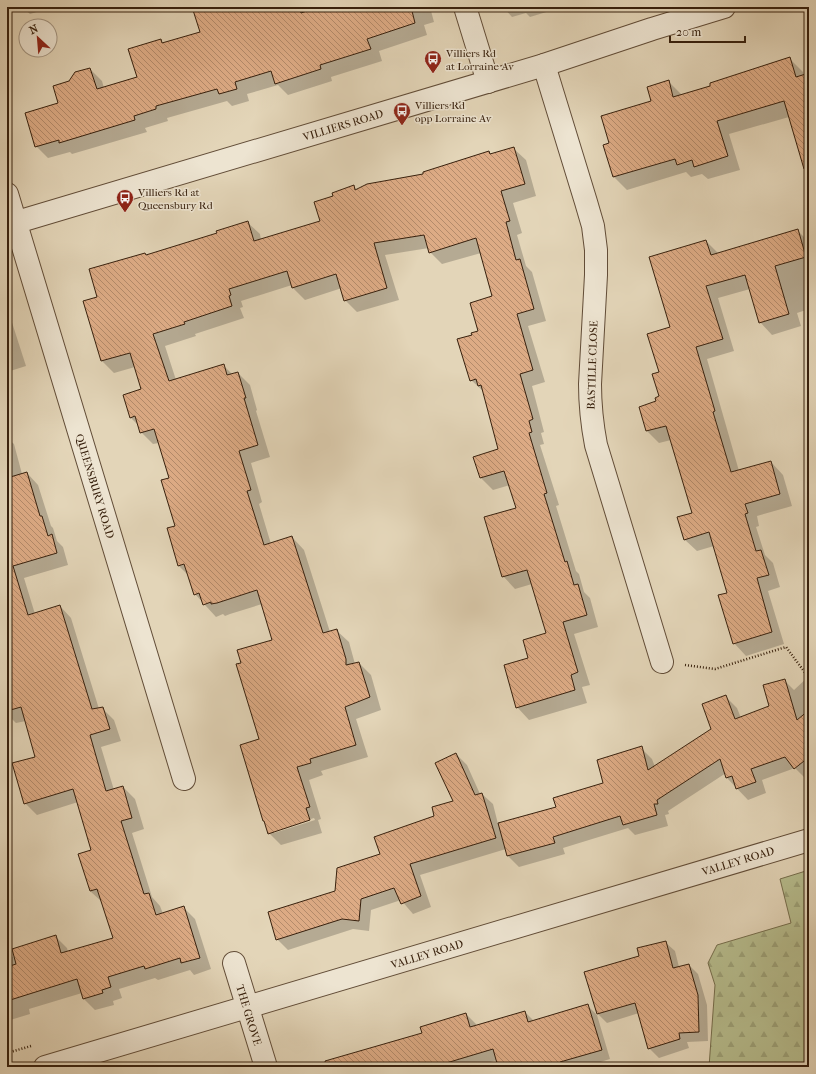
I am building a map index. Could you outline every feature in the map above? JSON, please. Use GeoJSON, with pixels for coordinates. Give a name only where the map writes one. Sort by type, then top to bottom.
{"type":"FeatureCollection","features":[{"type":"Feature","properties":{"kind":"street"},"geometry":{"type":"LineString","coordinates":[[465,7],[488,82]]}},
{"type":"Feature","properties":{"kind":"street","name":"VILLIERS ROAD"},"geometry":{"type":"LineString","coordinates":[[11,224],[544,65],[652,28],[724,7]]}},
{"type":"Feature","properties":{"kind":"street","name":"BASTILLE CLOSE"},"geometry":{"type":"LineString","coordinates":[[544,65],[593,226],[596,250],[590,391],[592,425],[598,452],[662,662]]}},
{"type":"Feature","properties":{"kind":"street","name":"QUEENSBURY ROAD"},"geometry":{"type":"LineString","coordinates":[[7,194],[11,224],[184,779]]}},
{"type":"Feature","properties":{"kind":"street","name":"VALLEY ROAD"},"geometry":{"type":"LineString","coordinates":[[45,1067],[809,840]]}},
{"type":"Feature","properties":{"kind":"street","name":"THE GROVE"},"geometry":{"type":"LineString","coordinates":[[234,963],[266,1067]]}},
{"type":"Feature","properties":{"kind":"path"},"geometry":{"type":"LineString","coordinates":[[662,662],[715,668],[786,647],[809,678]]}},
{"type":"Feature","properties":{"kind":"green space"},"geometry":{"type":"Polygon","coordinates":[[[809,870],[809,1067],[709,1067],[715,985],[708,963],[717,945],[791,923],[780,879],[809,870]]]}},
{"type":"Feature","properties":{"kind":"building"},"geometry":{"type":"Polygon","coordinates":[[[192,7],[299,7],[301,13],[319,7],[411,7],[415,23],[367,39],[371,49],[320,65],[321,69],[275,84],[271,71],[235,82],[237,89],[219,94],[217,89],[156,106],[156,109],[134,116],[135,120],[59,143],[59,140],[35,147],[25,113],[58,103],[53,86],[69,81],[75,72],[90,68],[97,89],[137,77],[128,49],[161,39],[162,43],[200,32],[192,7]]]}},
{"type":"Feature","properties":{"kind":"building"},"geometry":{"type":"Polygon","coordinates":[[[790,57],[796,77],[809,73],[809,168],[804,169],[784,101],[717,121],[728,156],[694,167],[692,160],[677,165],[675,159],[613,177],[603,145],[609,143],[601,116],[651,101],[647,87],[669,80],[673,97],[710,86],[710,83],[790,57]]]}},
{"type":"Feature","properties":{"kind":"building"},"geometry":{"type":"Polygon","coordinates":[[[514,147],[525,184],[501,191],[510,221],[506,222],[516,260],[520,259],[534,309],[517,314],[533,370],[520,374],[533,419],[529,421],[532,432],[529,433],[547,493],[544,494],[565,562],[567,561],[574,585],[578,584],[587,615],[563,622],[578,672],[571,675],[575,690],[516,708],[504,665],[528,658],[523,640],[546,633],[527,570],[502,577],[484,517],[516,508],[504,471],[480,478],[473,457],[498,449],[481,385],[478,386],[476,379],[470,381],[457,339],[472,335],[471,333],[478,331],[470,303],[492,296],[476,238],[429,253],[424,235],[374,243],[387,288],[344,301],[336,274],[292,288],[287,271],[229,289],[231,295],[229,296],[232,306],[184,322],[185,324],[153,334],[169,381],[224,364],[227,375],[238,372],[258,445],[239,451],[251,490],[247,491],[264,545],[292,536],[323,633],[337,629],[346,659],[346,665],[359,662],[370,697],[345,707],[356,745],[310,759],[311,763],[297,767],[310,807],[306,808],[310,820],[268,834],[240,745],[259,739],[236,664],[241,663],[237,650],[272,640],[257,590],[217,603],[211,604],[211,602],[203,605],[199,593],[194,595],[184,564],[178,566],[167,528],[175,526],[161,480],[169,478],[154,429],[140,433],[135,416],[130,418],[123,395],[141,389],[130,353],[101,361],[83,301],[97,297],[89,269],[145,253],[146,255],[217,233],[216,231],[248,221],[254,241],[320,221],[314,202],[333,196],[332,193],[354,185],[355,190],[367,184],[423,174],[423,172],[489,151],[490,154],[514,147]]]}},
{"type":"Feature","properties":{"kind":"building"},"geometry":{"type":"Polygon","coordinates":[[[798,229],[806,257],[775,266],[789,314],[759,323],[745,275],[706,286],[723,339],[696,347],[731,472],[771,461],[780,494],[745,504],[748,513],[745,514],[756,551],[761,550],[769,575],[757,578],[772,632],[733,644],[718,595],[727,593],[709,532],[684,540],[677,517],[692,513],[666,426],[646,431],[639,407],[656,401],[655,398],[659,396],[652,374],[659,372],[647,334],[670,327],[649,257],[706,240],[711,255],[798,229]]]}},
{"type":"Feature","properties":{"kind":"building"},"geometry":{"type":"Polygon","coordinates":[[[27,472],[40,516],[42,516],[48,536],[52,534],[57,553],[13,566],[28,615],[60,605],[92,709],[103,707],[110,729],[90,735],[106,791],[123,786],[132,818],[121,821],[144,894],[149,893],[156,915],[184,906],[200,958],[181,963],[180,958],[145,969],[144,966],[108,977],[111,987],[102,990],[103,993],[83,999],[77,979],[7,1001],[7,967],[16,964],[12,949],[56,935],[61,953],[113,938],[97,889],[90,891],[78,854],[91,850],[73,789],[24,804],[12,763],[35,757],[21,707],[7,711],[7,478],[27,472]]]}},
{"type":"Feature","properties":{"kind":"building"},"geometry":{"type":"Polygon","coordinates":[[[785,679],[797,720],[809,710],[809,757],[794,769],[785,757],[751,769],[756,782],[736,789],[732,776],[726,778],[720,759],[657,800],[658,804],[654,804],[657,815],[623,825],[620,816],[553,837],[555,843],[507,856],[498,823],[556,807],[553,798],[603,783],[597,760],[642,746],[648,770],[711,729],[702,704],[726,695],[735,719],[769,706],[763,685],[785,679]]]}},
{"type":"Feature","properties":{"kind":"building"},"geometry":{"type":"Polygon","coordinates":[[[456,753],[475,795],[482,793],[496,838],[410,864],[421,896],[401,904],[394,888],[361,899],[359,921],[342,919],[276,940],[268,912],[335,891],[337,868],[380,854],[374,837],[434,816],[432,807],[453,801],[435,763],[456,753]]]}},
{"type":"Feature","properties":{"kind":"building"},"geometry":{"type":"Polygon","coordinates":[[[666,941],[673,968],[689,964],[698,995],[699,1032],[679,1033],[680,1039],[648,1049],[635,1003],[597,1014],[584,972],[639,956],[637,948],[666,941]]]}},
{"type":"Feature","properties":{"kind":"building"},"geometry":{"type":"Polygon","coordinates":[[[588,1004],[602,1050],[560,1062],[562,1067],[498,1067],[493,1049],[433,1067],[326,1067],[325,1061],[422,1033],[420,1027],[466,1013],[470,1027],[525,1011],[528,1022],[588,1004]]]}},
{"type":"Feature","properties":{"kind":"place","name":"Villiers Rd at Lorraine Av"},"geometry":{"type":"Point","coordinates":[433,74]}},
{"type":"Feature","properties":{"kind":"place","name":"Villiers Rd opp Lorraine Av"},"geometry":{"type":"Point","coordinates":[402,126]}},
{"type":"Feature","properties":{"kind":"place","name":"Villiers Rd at Queensbury Rd"},"geometry":{"type":"Point","coordinates":[125,213]}}]}
